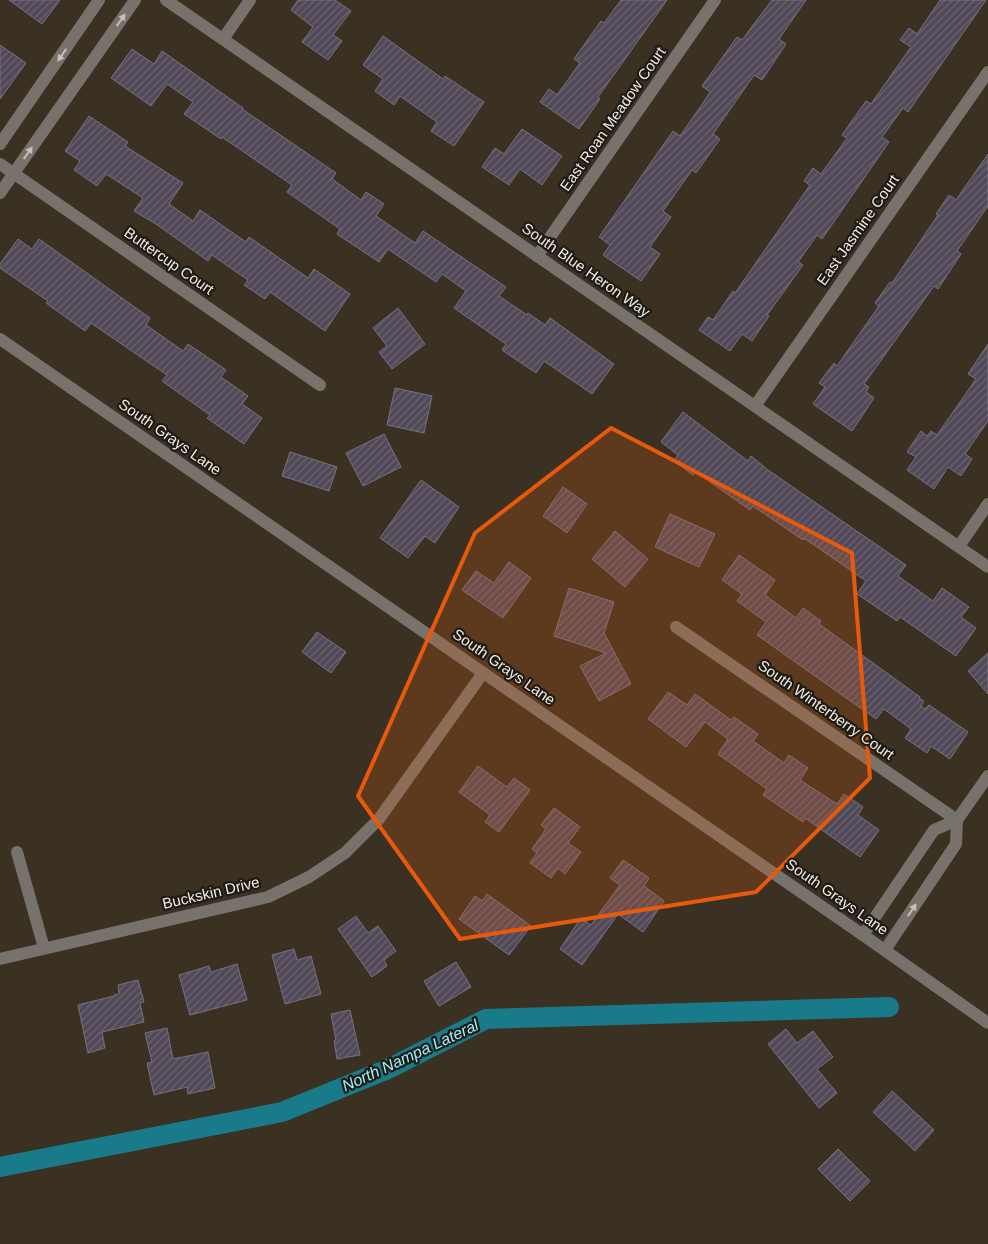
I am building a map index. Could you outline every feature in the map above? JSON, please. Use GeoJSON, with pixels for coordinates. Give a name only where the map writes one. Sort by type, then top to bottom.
{"type":"FeatureCollection","features":[{"type":"Feature","properties":{"kind":"street"},"geometry":{"type":"LineString","coordinates":[[0,144],[99,0]]}},
{"type":"Feature","properties":{"kind":"street"},"geometry":{"type":"LineString","coordinates":[[0,193],[135,0]]}},
{"type":"Feature","properties":{"kind":"street","name":"South Blue Heron Way"},"geometry":{"type":"LineString","coordinates":[[166,0],[988,566]]}},
{"type":"Feature","properties":{"kind":"street"},"geometry":{"type":"LineString","coordinates":[[223,39],[250,0]]}},
{"type":"Feature","properties":{"kind":"street","name":"East Roan Meadow Court"},"geometry":{"type":"LineString","coordinates":[[537,256],[715,0]]}},
{"type":"Feature","properties":{"kind":"street","name":"East Jasmine Court"},"geometry":{"type":"LineString","coordinates":[[755,406],[988,72]]}},
{"type":"Feature","properties":{"kind":"street","name":"Buttercup Court"},"geometry":{"type":"LineString","coordinates":[[0,164],[320,385]]}},
{"type":"Feature","properties":{"kind":"street","name":"South Grays Lane"},"geometry":{"type":"LineString","coordinates":[[0,339],[988,1023]]}},
{"type":"Feature","properties":{"kind":"street"},"geometry":{"type":"LineString","coordinates":[[959,546],[988,504]]}},
{"type":"Feature","properties":{"kind":"street","name":"South Winterberry Court"},"geometry":{"type":"LineString","coordinates":[[676,627],[956,820]]}},
{"type":"Feature","properties":{"kind":"street","name":"Buckskin Drive"},"geometry":{"type":"LineString","coordinates":[[0,959],[268,897],[309,877],[345,853],[379,819],[483,673]]}},
{"type":"Feature","properties":{"kind":"street"},"geometry":{"type":"LineString","coordinates":[[863,935],[934,830],[956,820],[988,776]]}},
{"type":"Feature","properties":{"kind":"street"},"geometry":{"type":"LineString","coordinates":[[885,950],[956,844],[956,820]]}},
{"type":"Feature","properties":{"kind":"street"},"geometry":{"type":"LineString","coordinates":[[17,852],[44,948]]}},
{"type":"Feature","properties":{"kind":"highlighted area"},"geometry":{"type":"Polygon","coordinates":[[[611,428],[852,553],[870,778],[756,892],[460,939],[358,796],[475,533],[611,428]]]}},
{"type":"Feature","properties":{"kind":"building"},"geometry":{"type":"Polygon","coordinates":[[[9,0],[60,0],[42,24],[9,0]]]}},
{"type":"Feature","properties":{"kind":"building"},"geometry":{"type":"Polygon","coordinates":[[[298,0],[335,0],[351,11],[333,35],[342,41],[328,60],[302,42],[313,27],[291,10],[298,0]]]}},
{"type":"Feature","properties":{"kind":"building"},"geometry":{"type":"Polygon","coordinates":[[[621,0],[667,0],[598,97],[600,99],[579,129],[540,102],[549,89],[557,95],[580,63],[574,59],[601,21],[604,23],[621,0]]]}},
{"type":"Feature","properties":{"kind":"building"},"geometry":{"type":"Polygon","coordinates":[[[772,0],[806,0],[779,39],[786,44],[762,80],[754,75],[713,134],[720,139],[696,173],[692,170],[663,211],[671,217],[650,247],[660,254],[641,281],[603,255],[610,245],[599,237],[673,131],[680,136],[703,103],[710,92],[702,86],[737,37],[742,40],[772,0]]]}},
{"type":"Feature","properties":{"kind":"building"},"geometry":{"type":"Polygon","coordinates":[[[940,0],[986,0],[908,112],[903,108],[882,137],[889,142],[822,239],[817,235],[798,262],[803,265],[767,315],[769,316],[752,341],[742,334],[730,351],[699,330],[708,317],[713,320],[733,291],[735,293],[810,185],[804,181],[813,168],[821,174],[847,138],[842,135],[866,101],[871,104],[911,47],[900,40],[909,28],[917,34],[940,0]]]}},
{"type":"Feature","properties":{"kind":"building"},"geometry":{"type":"Polygon","coordinates":[[[383,36],[443,79],[445,76],[484,102],[454,146],[431,131],[437,122],[400,96],[394,105],[375,91],[383,79],[363,65],[383,36]]]}},
{"type":"Feature","properties":{"kind":"building"},"geometry":{"type":"Polygon","coordinates":[[[0,45],[26,63],[0,99],[0,45]]]}},
{"type":"Feature","properties":{"kind":"building"},"geometry":{"type":"Polygon","coordinates":[[[132,49],[154,64],[162,51],[242,109],[336,173],[332,179],[361,200],[366,192],[384,204],[376,216],[415,243],[423,231],[506,287],[499,296],[545,325],[550,318],[614,364],[592,394],[544,361],[536,373],[502,350],[506,344],[454,308],[466,291],[442,274],[436,282],[388,249],[379,262],[337,234],[340,229],[287,192],[292,185],[222,137],[221,139],[184,114],[193,102],[167,84],[151,106],[111,78],[132,49]]]}},
{"type":"Feature","properties":{"kind":"building"},"geometry":{"type":"Polygon","coordinates":[[[89,116],[128,142],[125,146],[183,183],[169,204],[193,221],[200,210],[246,242],[249,237],[308,278],[314,269],[350,294],[325,331],[270,292],[265,299],[244,285],[248,280],[212,255],[208,261],[156,224],[134,211],[143,198],[106,174],[97,186],[74,170],[80,161],[65,151],[89,116]]]}},
{"type":"Feature","properties":{"kind":"building"},"geometry":{"type":"Polygon","coordinates":[[[522,129],[562,156],[542,185],[520,169],[509,185],[482,167],[495,148],[504,154],[522,129]]]}},
{"type":"Feature","properties":{"kind":"building"},"geometry":{"type":"Polygon","coordinates":[[[988,154],[988,206],[957,251],[961,254],[938,289],[934,286],[864,384],[869,387],[866,392],[874,398],[852,431],[813,404],[825,387],[819,383],[834,363],[837,366],[879,306],[875,303],[890,282],[892,283],[938,215],[936,214],[949,195],[956,200],[988,154]]]}},
{"type":"Feature","properties":{"kind":"building"},"geometry":{"type":"Polygon","coordinates":[[[18,239],[32,249],[39,239],[150,318],[146,325],[183,351],[188,344],[226,370],[221,377],[248,396],[242,404],[262,418],[244,444],[207,418],[210,415],[162,381],[167,375],[91,323],[85,331],[46,303],[48,301],[0,268],[0,264],[18,239]]]}},
{"type":"Feature","properties":{"kind":"building"},"geometry":{"type":"Polygon","coordinates":[[[398,308],[425,344],[392,369],[379,352],[387,346],[373,328],[398,308]]]}},
{"type":"Feature","properties":{"kind":"building"},"geometry":{"type":"Polygon","coordinates":[[[988,344],[988,421],[965,454],[972,459],[961,476],[948,467],[934,489],[907,470],[916,457],[907,452],[921,431],[927,436],[931,431],[937,435],[976,379],[968,374],[988,344]]]}},
{"type":"Feature","properties":{"kind":"building"},"geometry":{"type":"Polygon","coordinates":[[[395,388],[432,396],[424,433],[387,425],[395,388]]]}},
{"type":"Feature","properties":{"kind":"building"},"geometry":{"type":"Polygon","coordinates":[[[683,412],[748,461],[751,456],[768,470],[906,565],[898,576],[933,601],[942,588],[969,607],[961,617],[976,628],[956,656],[900,617],[897,621],[857,594],[866,581],[804,538],[803,540],[753,506],[750,510],[696,472],[693,475],[674,461],[678,455],[661,442],[683,412]]]}},
{"type":"Feature","properties":{"kind":"building"},"geometry":{"type":"Polygon","coordinates":[[[384,434],[401,467],[363,486],[346,453],[384,434]]]}},
{"type":"Feature","properties":{"kind":"building"},"geometry":{"type":"Polygon","coordinates":[[[290,452],[337,467],[329,491],[282,476],[290,452]]]}},
{"type":"Feature","properties":{"kind":"building"},"geometry":{"type":"Polygon","coordinates":[[[421,480],[459,507],[435,543],[425,536],[408,558],[380,538],[421,480]]]}},
{"type":"Feature","properties":{"kind":"building"},"geometry":{"type":"Polygon","coordinates":[[[563,487],[587,504],[567,533],[543,516],[563,487]]]}},
{"type":"Feature","properties":{"kind":"building"},"geometry":{"type":"Polygon","coordinates":[[[670,514],[715,534],[699,567],[655,547],[670,514]]]}},
{"type":"Feature","properties":{"kind":"building"},"geometry":{"type":"Polygon","coordinates":[[[615,531],[648,559],[625,587],[592,559],[615,531]]]}},
{"type":"Feature","properties":{"kind":"building"},"geometry":{"type":"Polygon","coordinates":[[[739,555],[775,580],[765,595],[796,618],[803,608],[821,621],[819,624],[920,697],[924,701],[921,706],[925,709],[929,705],[968,732],[950,759],[931,746],[927,753],[905,738],[911,729],[884,709],[876,719],[757,635],[766,622],[737,601],[742,594],[722,580],[739,555]]]}},
{"type":"Feature","properties":{"kind":"building"},"geometry":{"type":"Polygon","coordinates":[[[509,562],[531,578],[503,618],[462,590],[476,571],[494,583],[509,562]]]}},
{"type":"Feature","properties":{"kind":"building"},"geometry":{"type":"Polygon","coordinates":[[[569,588],[614,602],[604,633],[631,684],[599,701],[580,666],[606,653],[554,636],[569,588]]]}},
{"type":"Feature","properties":{"kind":"building"},"geometry":{"type":"Polygon","coordinates":[[[317,632],[346,652],[331,673],[302,652],[317,632]]]}},
{"type":"Feature","properties":{"kind":"building"},"geometry":{"type":"Polygon","coordinates":[[[988,653],[988,694],[968,671],[988,653]]]}},
{"type":"Feature","properties":{"kind":"building"},"geometry":{"type":"Polygon","coordinates":[[[668,692],[687,705],[695,694],[731,720],[734,717],[758,734],[753,741],[784,763],[789,755],[808,768],[800,780],[837,804],[844,794],[863,807],[858,815],[879,830],[860,857],[805,818],[803,822],[763,795],[767,789],[718,754],[728,739],[705,722],[686,747],[648,719],[668,692]]]}},
{"type":"Feature","properties":{"kind":"building"},"geometry":{"type":"Polygon","coordinates":[[[478,766],[507,787],[514,778],[530,790],[499,832],[485,822],[490,815],[459,792],[478,766]]]}},
{"type":"Feature","properties":{"kind":"building"},"geometry":{"type":"Polygon","coordinates":[[[554,808],[580,827],[568,843],[581,852],[565,874],[558,868],[551,878],[530,863],[537,853],[532,849],[546,829],[541,825],[554,808]]]}},
{"type":"Feature","properties":{"kind":"building"},"geometry":{"type":"Polygon","coordinates":[[[623,860],[649,878],[644,886],[664,901],[643,932],[618,914],[582,965],[560,949],[581,918],[591,925],[620,885],[610,878],[623,860]]]}},
{"type":"Feature","properties":{"kind":"building"},"geometry":{"type":"Polygon","coordinates":[[[487,894],[531,926],[509,955],[459,919],[475,896],[482,901],[487,894]]]}},
{"type":"Feature","properties":{"kind":"building"},"geometry":{"type":"Polygon","coordinates":[[[356,916],[368,933],[378,926],[396,951],[384,960],[387,966],[372,977],[338,929],[356,916]]]}},
{"type":"Feature","properties":{"kind":"building"},"geometry":{"type":"Polygon","coordinates":[[[294,949],[297,960],[311,956],[321,994],[285,1004],[272,955],[294,949]]]}},
{"type":"Feature","properties":{"kind":"building"},"geometry":{"type":"Polygon","coordinates":[[[456,962],[471,987],[439,1006],[424,981],[456,962]]]}},
{"type":"Feature","properties":{"kind":"building"},"geometry":{"type":"Polygon","coordinates":[[[237,964],[247,1000],[190,1015],[179,975],[209,966],[211,972],[237,964]]]}},
{"type":"Feature","properties":{"kind":"building"},"geometry":{"type":"Polygon","coordinates":[[[138,980],[144,1002],[140,1003],[144,1022],[102,1032],[105,1048],[88,1053],[78,1005],[119,994],[118,985],[138,980]]]}},
{"type":"Feature","properties":{"kind":"building"},"geometry":{"type":"Polygon","coordinates":[[[350,1010],[360,1055],[337,1059],[334,1040],[336,1040],[331,1014],[350,1010]]]}},
{"type":"Feature","properties":{"kind":"building"},"geometry":{"type":"Polygon","coordinates":[[[167,1028],[173,1059],[208,1052],[215,1088],[188,1094],[187,1087],[154,1095],[147,1063],[152,1062],[145,1033],[167,1028]]]}},
{"type":"Feature","properties":{"kind":"building"},"geometry":{"type":"Polygon","coordinates":[[[786,1029],[797,1043],[813,1031],[833,1057],[817,1069],[837,1093],[819,1108],[768,1044],[786,1029]]]}},
{"type":"Feature","properties":{"kind":"building"},"geometry":{"type":"Polygon","coordinates":[[[892,1091],[934,1130],[915,1151],[873,1112],[892,1091]]]}},
{"type":"Feature","properties":{"kind":"building"},"geometry":{"type":"Polygon","coordinates":[[[838,1149],[870,1181],[850,1201],[818,1169],[838,1149]]]}},
{"type":"Feature","properties":{"kind":"waterway","name":"North Nampa Lateral"},"geometry":{"type":"LineString","coordinates":[[0,1167],[282,1112],[388,1069],[486,1019],[889,1007]]}}]}
